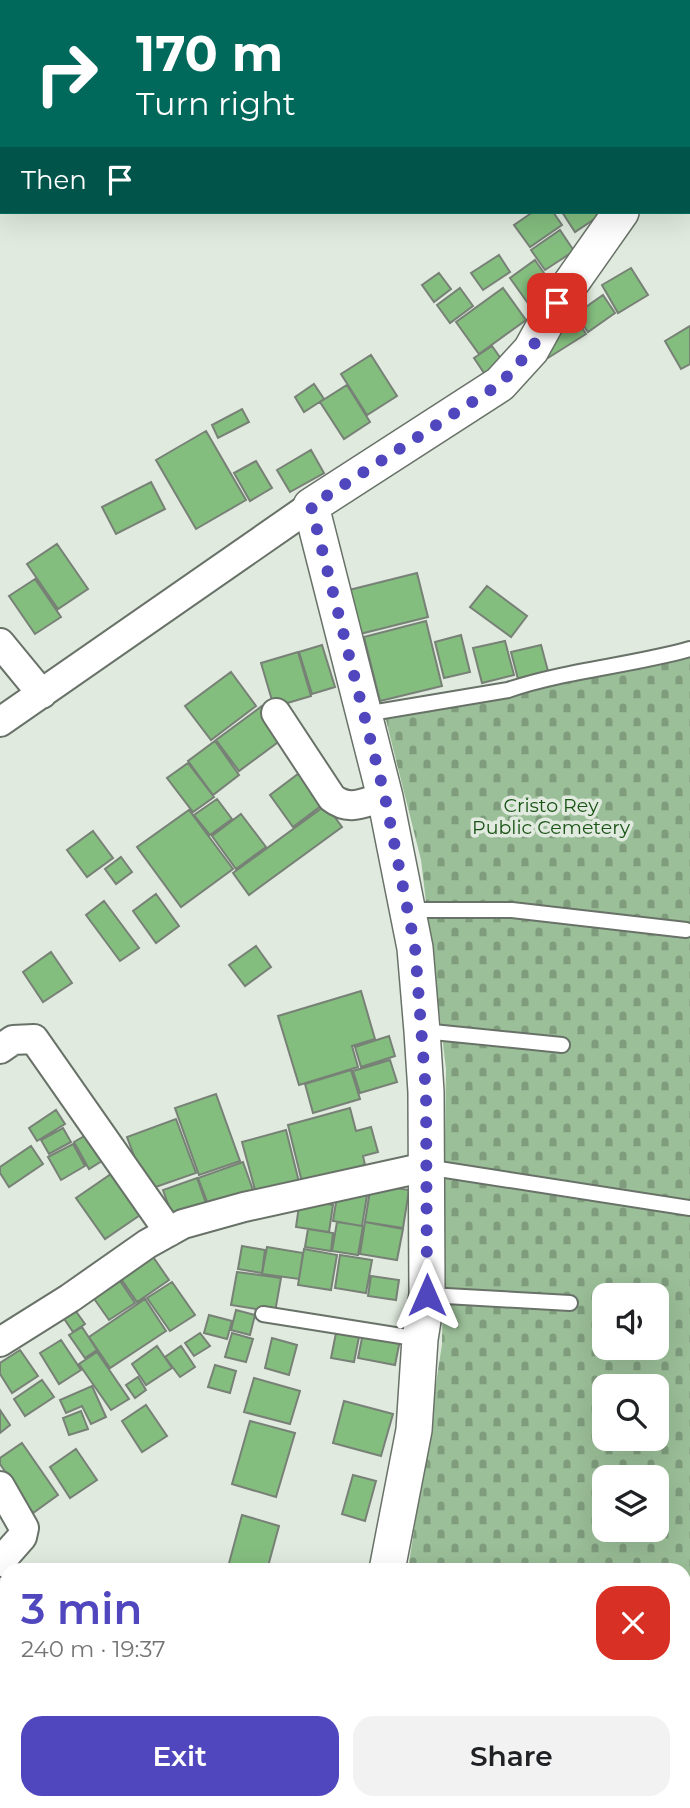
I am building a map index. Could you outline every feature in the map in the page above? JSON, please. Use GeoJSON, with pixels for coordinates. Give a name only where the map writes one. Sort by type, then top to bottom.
{"type":"FeatureCollection","features":[{"type":"Feature","properties":{"kind":"street"},"geometry":{"type":"LineString","coordinates":[[0,722],[311,506],[500,384],[531,350],[557,303],[620,214]]}},
{"type":"Feature","properties":{"kind":"street"},"geometry":{"type":"LineString","coordinates":[[311,506],[385,797],[415,947],[422,1031],[426,1093],[427,1295],[420,1339],[414,1430],[388,1563]]}},
{"type":"Feature","properties":{"kind":"street"},"geometry":{"type":"LineString","coordinates":[[0,643],[43,694]]}},
{"type":"Feature","properties":{"kind":"street"},"geometry":{"type":"LineString","coordinates":[[276,713],[332,798],[339,804],[347,807],[385,797]]}},
{"type":"Feature","properties":{"kind":"street"},"geometry":{"type":"LineString","coordinates":[[0,1049],[13,1040],[34,1039],[169,1232]]}},
{"type":"Feature","properties":{"kind":"street"},"geometry":{"type":"LineString","coordinates":[[0,1342],[70,1298],[147,1244],[183,1224],[244,1207],[426,1167]]}},
{"type":"Feature","properties":{"kind":"street"},"geometry":{"type":"LineString","coordinates":[[0,1486],[24,1528],[22,1537],[0,1562]]}},
{"type":"Feature","properties":{"kind":"lane"},"geometry":{"type":"LineString","coordinates":[[365,714],[508,690],[531,682],[690,649]]}},
{"type":"Feature","properties":{"kind":"lane"},"geometry":{"type":"LineString","coordinates":[[408,910],[512,910],[686,930]]}},
{"type":"Feature","properties":{"kind":"lane"},"geometry":{"type":"LineString","coordinates":[[422,1031],[562,1045]]}},
{"type":"Feature","properties":{"kind":"lane"},"geometry":{"type":"LineString","coordinates":[[426,1167],[690,1208]]}},
{"type":"Feature","properties":{"kind":"lane"},"geometry":{"type":"LineString","coordinates":[[427,1295],[570,1303]]}},
{"type":"Feature","properties":{"kind":"lane"},"geometry":{"type":"LineString","coordinates":[[264,1314],[420,1339]]}},
{"type":"Feature","properties":{"kind":"green space","name":"Cristo Rey Public Cemetery"},"geometry":{"type":"Polygon","coordinates":[[[690,650],[690,1563],[409,1563],[442,1344],[446,1069],[421,860],[382,704],[690,650]]]}},
{"type":"Feature","properties":{"kind":"building"},"geometry":{"type":"Polygon","coordinates":[[[530,214],[554,214],[562,225],[530,247],[514,225],[530,214]]]}},
{"type":"Feature","properties":{"kind":"building"},"geometry":{"type":"Polygon","coordinates":[[[563,214],[602,214],[575,232],[563,214]]]}},
{"type":"Feature","properties":{"kind":"building"},"geometry":{"type":"Polygon","coordinates":[[[560,230],[574,251],[545,270],[531,250],[560,230]]]}},
{"type":"Feature","properties":{"kind":"building"},"geometry":{"type":"Polygon","coordinates":[[[499,255],[510,272],[483,290],[471,273],[499,255]]]}},
{"type":"Feature","properties":{"kind":"building"},"geometry":{"type":"Polygon","coordinates":[[[535,260],[555,289],[530,306],[510,278],[535,260]]]}},
{"type":"Feature","properties":{"kind":"building"},"geometry":{"type":"Polygon","coordinates":[[[631,268],[648,295],[618,313],[602,285],[631,268]]]}},
{"type":"Feature","properties":{"kind":"building"},"geometry":{"type":"Polygon","coordinates":[[[439,273],[451,289],[434,302],[422,285],[439,273]]]}},
{"type":"Feature","properties":{"kind":"building"},"geometry":{"type":"Polygon","coordinates":[[[460,288],[473,306],[450,323],[437,305],[460,288]]]}},
{"type":"Feature","properties":{"kind":"building"},"geometry":{"type":"Polygon","coordinates":[[[503,288],[526,320],[479,354],[456,322],[503,288]]]}},
{"type":"Feature","properties":{"kind":"building"},"geometry":{"type":"Polygon","coordinates":[[[603,295],[615,313],[588,332],[576,314],[603,295]]]}},
{"type":"Feature","properties":{"kind":"building"},"geometry":{"type":"Polygon","coordinates":[[[578,321],[586,334],[548,358],[540,346],[578,321]]]}},
{"type":"Feature","properties":{"kind":"building"},"geometry":{"type":"Polygon","coordinates":[[[690,326],[690,364],[681,369],[665,341],[690,326]]]}},
{"type":"Feature","properties":{"kind":"building"},"geometry":{"type":"Polygon","coordinates":[[[492,346],[504,363],[486,376],[474,358],[492,346]]]}},
{"type":"Feature","properties":{"kind":"building"},"geometry":{"type":"Polygon","coordinates":[[[371,355],[397,396],[367,415],[341,374],[371,355]]]}},
{"type":"Feature","properties":{"kind":"building"},"geometry":{"type":"Polygon","coordinates":[[[314,384],[324,399],[304,412],[295,397],[314,384]]]}},
{"type":"Feature","properties":{"kind":"building"},"geometry":{"type":"Polygon","coordinates":[[[347,385],[370,422],[344,439],[320,402],[347,385]]]}},
{"type":"Feature","properties":{"kind":"building"},"geometry":{"type":"Polygon","coordinates":[[[242,409],[249,422],[218,438],[212,425],[242,409]]]}},
{"type":"Feature","properties":{"kind":"building"},"geometry":{"type":"Polygon","coordinates":[[[206,431],[246,500],[196,529],[156,460],[206,431]]]}},
{"type":"Feature","properties":{"kind":"building"},"geometry":{"type":"Polygon","coordinates":[[[311,450],[324,473],[290,492],[277,470],[311,450]]]}},
{"type":"Feature","properties":{"kind":"building"},"geometry":{"type":"Polygon","coordinates":[[[256,461],[272,488],[250,501],[234,473],[256,461]]]}},
{"type":"Feature","properties":{"kind":"building"},"geometry":{"type":"Polygon","coordinates":[[[151,482],[165,509],[116,534],[102,507],[151,482]]]}},
{"type":"Feature","properties":{"kind":"building"},"geometry":{"type":"Polygon","coordinates":[[[57,544],[88,589],[58,609],[27,564],[57,544]]]}},
{"type":"Feature","properties":{"kind":"building"},"geometry":{"type":"Polygon","coordinates":[[[417,573],[428,617],[356,635],[345,591],[417,573]]]}},
{"type":"Feature","properties":{"kind":"building"},"geometry":{"type":"Polygon","coordinates":[[[35,579],[61,617],[35,634],[9,596],[35,579]]]}},
{"type":"Feature","properties":{"kind":"building"},"geometry":{"type":"Polygon","coordinates":[[[487,586],[527,616],[511,637],[470,607],[487,586]]]}},
{"type":"Feature","properties":{"kind":"building"},"geometry":{"type":"Polygon","coordinates":[[[426,621],[442,686],[380,701],[364,637],[426,621]]]}},
{"type":"Feature","properties":{"kind":"building"},"geometry":{"type":"Polygon","coordinates":[[[461,635],[470,672],[444,678],[435,642],[461,635]]]}},
{"type":"Feature","properties":{"kind":"building"},"geometry":{"type":"Polygon","coordinates":[[[505,641],[514,675],[482,683],[473,648],[505,641]]]}},
{"type":"Feature","properties":{"kind":"building"},"geometry":{"type":"Polygon","coordinates":[[[322,645],[335,687],[312,694],[299,652],[322,645]]]}},
{"type":"Feature","properties":{"kind":"building"},"geometry":{"type":"Polygon","coordinates":[[[541,645],[548,671],[518,679],[511,652],[541,645]]]}},
{"type":"Feature","properties":{"kind":"building"},"geometry":{"type":"Polygon","coordinates":[[[298,652],[311,696],[274,707],[261,663],[298,652]]]}},
{"type":"Feature","properties":{"kind":"building"},"geometry":{"type":"Polygon","coordinates":[[[231,672],[256,706],[211,740],[185,706],[231,672]]]}},
{"type":"Feature","properties":{"kind":"building"},"geometry":{"type":"Polygon","coordinates":[[[262,706],[285,737],[239,771],[216,740],[262,706]]]}},
{"type":"Feature","properties":{"kind":"building"},"geometry":{"type":"Polygon","coordinates":[[[215,741],[239,775],[213,795],[188,761],[215,741]]]}},
{"type":"Feature","properties":{"kind":"building"},"geometry":{"type":"Polygon","coordinates":[[[188,763],[214,797],[193,812],[167,778],[188,763]]]}},
{"type":"Feature","properties":{"kind":"building"},"geometry":{"type":"Polygon","coordinates":[[[302,771],[326,802],[293,827],[270,795],[302,771]]]}},
{"type":"Feature","properties":{"kind":"building"},"geometry":{"type":"Polygon","coordinates":[[[217,799],[232,819],[210,835],[194,815],[217,799]]]}},
{"type":"Feature","properties":{"kind":"building"},"geometry":{"type":"Polygon","coordinates":[[[326,805],[342,827],[249,895],[233,873],[326,805]]]}},
{"type":"Feature","properties":{"kind":"building"},"geometry":{"type":"Polygon","coordinates":[[[189,810],[233,869],[181,907],[137,847],[189,810]]]}},
{"type":"Feature","properties":{"kind":"building"},"geometry":{"type":"Polygon","coordinates":[[[241,814],[266,847],[236,869],[212,836],[241,814]]]}},
{"type":"Feature","properties":{"kind":"building"},"geometry":{"type":"Polygon","coordinates":[[[93,831],[113,858],[87,877],[67,850],[93,831]]]}},
{"type":"Feature","properties":{"kind":"building"},"geometry":{"type":"Polygon","coordinates":[[[121,857],[132,872],[116,884],[105,869],[121,857]]]}},
{"type":"Feature","properties":{"kind":"building"},"geometry":{"type":"Polygon","coordinates":[[[156,894],[179,926],[156,943],[133,911],[156,894]]]}},
{"type":"Feature","properties":{"kind":"building"},"geometry":{"type":"Polygon","coordinates":[[[104,901],[139,948],[120,961],[86,915],[104,901]]]}},
{"type":"Feature","properties":{"kind":"building"},"geometry":{"type":"Polygon","coordinates":[[[256,946],[271,967],[245,986],[229,965],[256,946]]]}},
{"type":"Feature","properties":{"kind":"building"},"geometry":{"type":"Polygon","coordinates":[[[51,952],[72,983],[43,1002],[23,972],[51,952]]]}},
{"type":"Feature","properties":{"kind":"building"},"geometry":{"type":"Polygon","coordinates":[[[361,991],[375,1039],[352,1046],[358,1067],[299,1085],[278,1016],[361,991]]]}},
{"type":"Feature","properties":{"kind":"building"},"geometry":{"type":"Polygon","coordinates":[[[389,1036],[395,1056],[361,1067],[355,1047],[389,1036]]]}},
{"type":"Feature","properties":{"kind":"building"},"geometry":{"type":"Polygon","coordinates":[[[390,1060],[397,1082],[360,1093],[353,1071],[390,1060]]]}},
{"type":"Feature","properties":{"kind":"building"},"geometry":{"type":"Polygon","coordinates":[[[351,1070],[360,1099],[313,1113],[305,1084],[351,1070]]]}},
{"type":"Feature","properties":{"kind":"building"},"geometry":{"type":"Polygon","coordinates":[[[216,1094],[240,1161],[199,1175],[175,1108],[216,1094]]]}},
{"type":"Feature","properties":{"kind":"building"},"geometry":{"type":"Polygon","coordinates":[[[350,1108],[356,1131],[371,1127],[378,1152],[363,1156],[365,1165],[302,1182],[288,1125],[350,1108]]]}},
{"type":"Feature","properties":{"kind":"building"},"geometry":{"type":"Polygon","coordinates":[[[56,1110],[65,1124],[37,1141],[29,1128],[56,1110]]]}},
{"type":"Feature","properties":{"kind":"building"},"geometry":{"type":"Polygon","coordinates":[[[176,1119],[196,1173],[147,1190],[127,1137],[176,1119]]]}},
{"type":"Feature","properties":{"kind":"building"},"geometry":{"type":"Polygon","coordinates":[[[63,1128],[71,1142],[49,1154],[41,1140],[63,1128]]]}},
{"type":"Feature","properties":{"kind":"building"},"geometry":{"type":"Polygon","coordinates":[[[286,1130],[300,1186],[257,1197],[242,1142],[286,1130]]]}},
{"type":"Feature","properties":{"kind":"building"},"geometry":{"type":"Polygon","coordinates":[[[86,1135],[102,1161],[89,1169],[74,1142],[86,1135]]]}},
{"type":"Feature","properties":{"kind":"building"},"geometry":{"type":"Polygon","coordinates":[[[73,1144],[85,1166],[61,1180],[48,1157],[73,1144]]]}},
{"type":"Feature","properties":{"kind":"building"},"geometry":{"type":"Polygon","coordinates":[[[31,1146],[43,1164],[9,1187],[0,1173],[0,1167],[31,1146]]]}},
{"type":"Feature","properties":{"kind":"building"},"geometry":{"type":"Polygon","coordinates":[[[243,1162],[254,1193],[210,1209],[198,1178],[243,1162]]]}},
{"type":"Feature","properties":{"kind":"building"},"geometry":{"type":"Polygon","coordinates":[[[114,1172],[143,1213],[105,1239],[76,1198],[114,1172]]]}},
{"type":"Feature","properties":{"kind":"building"},"geometry":{"type":"Polygon","coordinates":[[[197,1178],[207,1206],[173,1218],[163,1190],[197,1178]]]}},
{"type":"Feature","properties":{"kind":"building"},"geometry":{"type":"Polygon","coordinates":[[[371,1184],[409,1190],[403,1228],[365,1222],[371,1184]]]}},
{"type":"Feature","properties":{"kind":"building"},"geometry":{"type":"Polygon","coordinates":[[[338,1190],[367,1195],[362,1226],[333,1221],[338,1190]]]}},
{"type":"Feature","properties":{"kind":"building"},"geometry":{"type":"Polygon","coordinates":[[[300,1199],[333,1205],[329,1232],[296,1227],[300,1199]]]}},
{"type":"Feature","properties":{"kind":"building"},"geometry":{"type":"Polygon","coordinates":[[[337,1222],[363,1226],[358,1255],[332,1251],[337,1222]]]}},
{"type":"Feature","properties":{"kind":"building"},"geometry":{"type":"Polygon","coordinates":[[[365,1222],[403,1229],[397,1260],[360,1254],[365,1222]]]}},
{"type":"Feature","properties":{"kind":"building"},"geometry":{"type":"Polygon","coordinates":[[[308,1229],[333,1233],[331,1251],[305,1247],[308,1229]]]}},
{"type":"Feature","properties":{"kind":"building"},"geometry":{"type":"Polygon","coordinates":[[[242,1246],[265,1250],[262,1273],[238,1269],[242,1246]]]}},
{"type":"Feature","properties":{"kind":"building"},"geometry":{"type":"Polygon","coordinates":[[[267,1247],[303,1253],[299,1279],[262,1274],[267,1247]]]}},
{"type":"Feature","properties":{"kind":"building"},"geometry":{"type":"Polygon","coordinates":[[[304,1249],[337,1255],[331,1290],[298,1285],[304,1249]]]}},
{"type":"Feature","properties":{"kind":"building"},"geometry":{"type":"Polygon","coordinates":[[[149,1251],[169,1280],[137,1302],[117,1273],[149,1251]]]}},
{"type":"Feature","properties":{"kind":"building"},"geometry":{"type":"Polygon","coordinates":[[[340,1255],[372,1260],[366,1293],[335,1288],[340,1255]]]}},
{"type":"Feature","properties":{"kind":"building"},"geometry":{"type":"Polygon","coordinates":[[[114,1272],[135,1303],[109,1320],[88,1290],[114,1272]]]}},
{"type":"Feature","properties":{"kind":"building"},"geometry":{"type":"Polygon","coordinates":[[[237,1272],[281,1278],[275,1312],[231,1305],[237,1272]]]}},
{"type":"Feature","properties":{"kind":"building"},"geometry":{"type":"Polygon","coordinates":[[[371,1276],[399,1280],[396,1300],[368,1296],[371,1276]]]}},
{"type":"Feature","properties":{"kind":"building"},"geometry":{"type":"Polygon","coordinates":[[[172,1282],[195,1315],[170,1331],[147,1298],[172,1282]]]}},
{"type":"Feature","properties":{"kind":"building"},"geometry":{"type":"Polygon","coordinates":[[[145,1299],[166,1331],[110,1368],[89,1337],[145,1299]]]}},
{"type":"Feature","properties":{"kind":"building"},"geometry":{"type":"Polygon","coordinates":[[[75,1310],[85,1324],[73,1332],[63,1317],[75,1310]]]}},
{"type":"Feature","properties":{"kind":"building"},"geometry":{"type":"Polygon","coordinates":[[[236,1310],[255,1315],[250,1335],[231,1330],[236,1310]]]}},
{"type":"Feature","properties":{"kind":"building"},"geometry":{"type":"Polygon","coordinates":[[[209,1315],[232,1321],[227,1339],[204,1333],[209,1315]]]}},
{"type":"Feature","properties":{"kind":"building"},"geometry":{"type":"Polygon","coordinates":[[[82,1327],[97,1350],[85,1358],[69,1335],[82,1327]]]}},
{"type":"Feature","properties":{"kind":"building"},"geometry":{"type":"Polygon","coordinates":[[[200,1333],[210,1346],[194,1356],[185,1343],[200,1333]]]}},
{"type":"Feature","properties":{"kind":"building"},"geometry":{"type":"Polygon","coordinates":[[[232,1333],[253,1339],[246,1362],[225,1357],[232,1333]]]}},
{"type":"Feature","properties":{"kind":"building"},"geometry":{"type":"Polygon","coordinates":[[[336,1333],[359,1337],[354,1362],[331,1358],[336,1333]]]}},
{"type":"Feature","properties":{"kind":"building"},"geometry":{"type":"Polygon","coordinates":[[[363,1333],[400,1340],[395,1365],[358,1358],[363,1333]]]}},
{"type":"Feature","properties":{"kind":"building"},"geometry":{"type":"Polygon","coordinates":[[[272,1338],[297,1345],[289,1375],[265,1368],[272,1338]]]}},
{"type":"Feature","properties":{"kind":"building"},"geometry":{"type":"Polygon","coordinates":[[[61,1340],[81,1370],[59,1384],[40,1353],[61,1340]]]}},
{"type":"Feature","properties":{"kind":"building"},"geometry":{"type":"Polygon","coordinates":[[[157,1346],[172,1368],[146,1385],[132,1364],[157,1346]]]}},
{"type":"Feature","properties":{"kind":"building"},"geometry":{"type":"Polygon","coordinates":[[[181,1346],[195,1367],[180,1377],[165,1357],[181,1346]]]}},
{"type":"Feature","properties":{"kind":"building"},"geometry":{"type":"Polygon","coordinates":[[[20,1350],[38,1376],[12,1393],[0,1374],[0,1363],[20,1350]]]}},
{"type":"Feature","properties":{"kind":"building"},"geometry":{"type":"Polygon","coordinates":[[[97,1352],[129,1399],[111,1410],[79,1364],[97,1352]]]}},
{"type":"Feature","properties":{"kind":"building"},"geometry":{"type":"Polygon","coordinates":[[[215,1365],[236,1371],[230,1393],[208,1387],[215,1365]]]}},
{"type":"Feature","properties":{"kind":"building"},"geometry":{"type":"Polygon","coordinates":[[[138,1377],[146,1390],[135,1398],[126,1385],[138,1377]]]}},
{"type":"Feature","properties":{"kind":"building"},"geometry":{"type":"Polygon","coordinates":[[[254,1378],[300,1391],[290,1424],[244,1412],[254,1378]]]}},
{"type":"Feature","properties":{"kind":"building"},"geometry":{"type":"Polygon","coordinates":[[[42,1380],[54,1397],[25,1416],[14,1399],[42,1380]]]}},
{"type":"Feature","properties":{"kind":"building"},"geometry":{"type":"Polygon","coordinates":[[[92,1386],[106,1417],[91,1424],[82,1406],[66,1413],[60,1400],[92,1386]]]}},
{"type":"Feature","properties":{"kind":"building"},"geometry":{"type":"Polygon","coordinates":[[[344,1401],[393,1414],[381,1456],[333,1443],[344,1401]]]}},
{"type":"Feature","properties":{"kind":"building"},"geometry":{"type":"Polygon","coordinates":[[[146,1405],[167,1436],[142,1452],[122,1421],[146,1405]]]}},
{"type":"Feature","properties":{"kind":"building"},"geometry":{"type":"Polygon","coordinates":[[[0,1410],[10,1425],[0,1433],[0,1410]]]}},
{"type":"Feature","properties":{"kind":"building"},"geometry":{"type":"Polygon","coordinates":[[[81,1411],[88,1429],[69,1435],[63,1418],[81,1411]]]}},
{"type":"Feature","properties":{"kind":"building"},"geometry":{"type":"Polygon","coordinates":[[[250,1421],[295,1433],[276,1497],[232,1484],[250,1421]]]}},
{"type":"Feature","properties":{"kind":"building"},"geometry":{"type":"Polygon","coordinates":[[[22,1443],[58,1495],[33,1513],[0,1464],[0,1458],[22,1443]]]}},
{"type":"Feature","properties":{"kind":"building"},"geometry":{"type":"Polygon","coordinates":[[[76,1449],[97,1480],[70,1498],[50,1467],[76,1449]]]}},
{"type":"Feature","properties":{"kind":"building"},"geometry":{"type":"Polygon","coordinates":[[[353,1475],[376,1481],[365,1521],[342,1514],[353,1475]]]}},
{"type":"Feature","properties":{"kind":"building"},"geometry":{"type":"Polygon","coordinates":[[[242,1515],[279,1526],[269,1563],[229,1563],[242,1515]]]}},
{"type":"Feature","properties":{"kind":"route"},"geometry":{"type":"LineString","coordinates":[[427,1295],[426,1093],[415,947],[385,797],[311,506],[500,384],[531,350],[557,303]]}}]}
